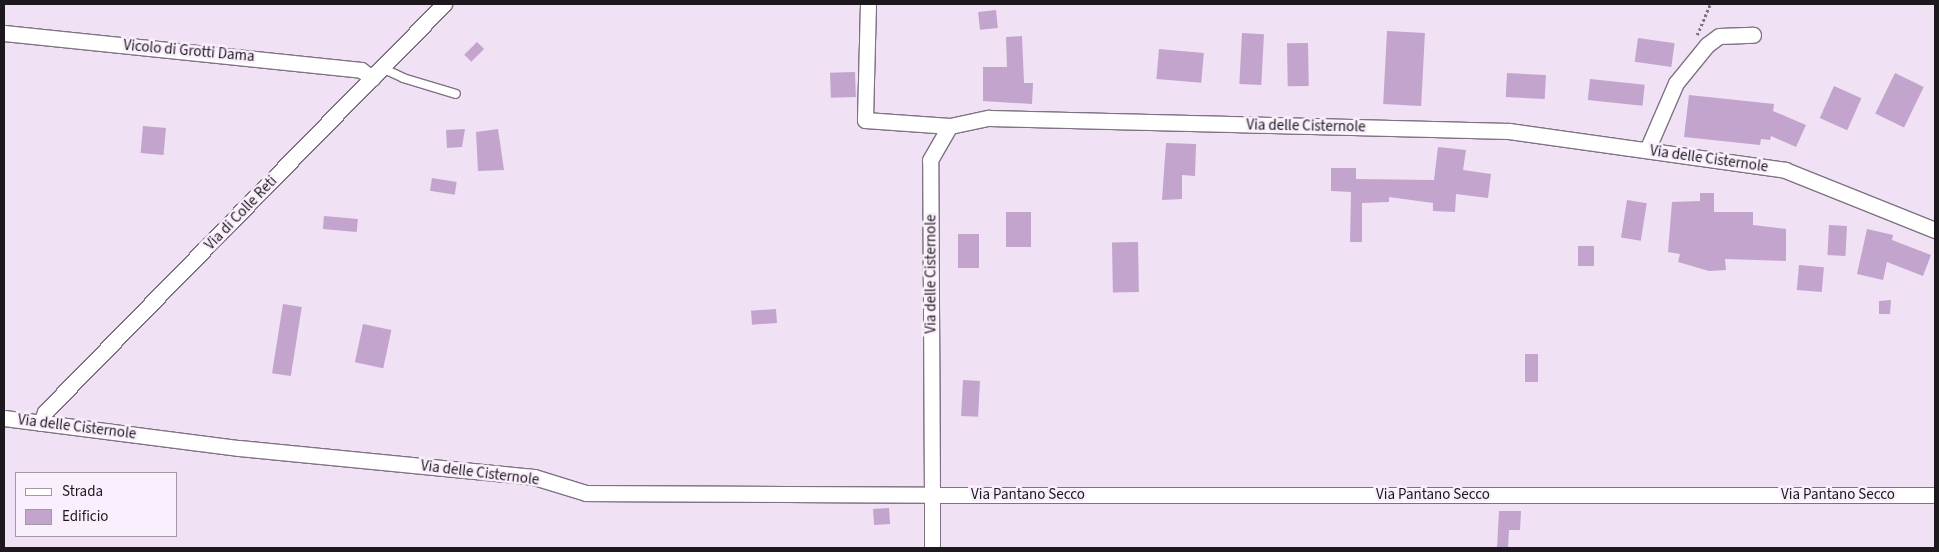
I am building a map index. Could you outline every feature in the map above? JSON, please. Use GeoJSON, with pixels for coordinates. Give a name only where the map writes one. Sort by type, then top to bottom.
{"type":"FeatureCollection","features":[{"type":"Feature","properties":{"kind":"street","name":"Via di Colle Reti"},"geometry":{"type":"LineString","coordinates":[[41,423],[45,412],[444,4]]}},
{"type":"Feature","properties":{"kind":"street"},"geometry":{"type":"LineString","coordinates":[[868,4],[865,120],[950,126]]}},
{"type":"Feature","properties":{"kind":"street","name":"Vicolo di Grotti Dama"},"geometry":{"type":"LineString","coordinates":[[4,33],[377,73]]}},
{"type":"Feature","properties":{"kind":"street"},"geometry":{"type":"LineString","coordinates":[[1647,150],[1676,83],[1707,45],[1719,36],[1753,36]]}},
{"type":"Feature","properties":{"kind":"street","name":"Via delle Cisternole"},"geometry":{"type":"LineString","coordinates":[[4,418],[534,477],[586,493],[932,495],[930,160],[950,126],[989,118],[1509,131],[1785,170],[1935,230]]}},
{"type":"Feature","properties":{"kind":"street"},"geometry":{"type":"LineString","coordinates":[[932,495],[932,548]]}},
{"type":"Feature","properties":{"kind":"street","name":"Via Pantano Secco"},"geometry":{"type":"LineString","coordinates":[[932,495],[1935,496]]}},
{"type":"Feature","properties":{"kind":"lane"},"geometry":{"type":"LineString","coordinates":[[377,73],[403,78],[456,94]]}},
{"type":"Feature","properties":{"kind":"building"},"geometry":{"type":"Polygon","coordinates":[[[996,10],[998,28],[980,30],[978,12],[996,10]]]}},
{"type":"Feature","properties":{"kind":"building"},"geometry":{"type":"Polygon","coordinates":[[[1387,31],[1425,33],[1421,106],[1383,104],[1387,31]]]}},
{"type":"Feature","properties":{"kind":"building"},"geometry":{"type":"Polygon","coordinates":[[[1242,33],[1264,34],[1261,85],[1239,84],[1242,33]]]}},
{"type":"Feature","properties":{"kind":"building"},"geometry":{"type":"Polygon","coordinates":[[[1022,36],[1024,83],[1033,83],[1032,104],[983,101],[983,67],[1007,67],[1006,37],[1022,36]]]}},
{"type":"Feature","properties":{"kind":"building"},"geometry":{"type":"Polygon","coordinates":[[[1638,38],[1675,43],[1671,67],[1635,62],[1638,38]]]}},
{"type":"Feature","properties":{"kind":"building"},"geometry":{"type":"Polygon","coordinates":[[[477,42],[484,49],[471,62],[464,55],[477,42]]]}},
{"type":"Feature","properties":{"kind":"building"},"geometry":{"type":"Polygon","coordinates":[[[1287,43],[1308,43],[1309,86],[1288,86],[1287,43]]]}},
{"type":"Feature","properties":{"kind":"building"},"geometry":{"type":"Polygon","coordinates":[[[1159,49],[1204,53],[1201,83],[1156,79],[1159,49]]]}},
{"type":"Feature","properties":{"kind":"building"},"geometry":{"type":"Polygon","coordinates":[[[855,72],[856,97],[831,98],[830,73],[855,72]]]}},
{"type":"Feature","properties":{"kind":"building"},"geometry":{"type":"Polygon","coordinates":[[[1507,73],[1546,75],[1545,99],[1506,97],[1507,73]]]}},
{"type":"Feature","properties":{"kind":"building"},"geometry":{"type":"Polygon","coordinates":[[[1895,73],[1924,87],[1904,127],[1875,113],[1895,73]]]}},
{"type":"Feature","properties":{"kind":"building"},"geometry":{"type":"Polygon","coordinates":[[[1590,79],[1645,85],[1643,106],[1588,100],[1590,79]]]}},
{"type":"Feature","properties":{"kind":"building"},"geometry":{"type":"Polygon","coordinates":[[[1834,86],[1861,98],[1847,130],[1820,118],[1834,86]]]}},
{"type":"Feature","properties":{"kind":"building"},"geometry":{"type":"Polygon","coordinates":[[[1689,95],[1774,104],[1773,111],[1806,125],[1796,147],[1771,136],[1770,140],[1761,139],[1760,145],[1684,137],[1689,95]]]}},
{"type":"Feature","properties":{"kind":"building"},"geometry":{"type":"Polygon","coordinates":[[[143,126],[166,128],[164,155],[141,153],[143,126]]]}},
{"type":"Feature","properties":{"kind":"building"},"geometry":{"type":"Polygon","coordinates":[[[465,129],[462,147],[447,148],[446,130],[465,129]]]}},
{"type":"Feature","properties":{"kind":"building"},"geometry":{"type":"Polygon","coordinates":[[[498,129],[504,170],[478,171],[476,132],[498,129]]]}},
{"type":"Feature","properties":{"kind":"building"},"geometry":{"type":"Polygon","coordinates":[[[1166,143],[1196,144],[1195,176],[1182,175],[1182,199],[1162,200],[1166,143]]]}},
{"type":"Feature","properties":{"kind":"building"},"geometry":{"type":"Polygon","coordinates":[[[1438,147],[1466,150],[1463,170],[1491,174],[1488,198],[1456,194],[1455,212],[1433,211],[1433,203],[1389,197],[1389,202],[1362,203],[1362,242],[1350,242],[1351,192],[1331,191],[1331,168],[1356,168],[1356,179],[1434,180],[1438,147]]]}},
{"type":"Feature","properties":{"kind":"building"},"geometry":{"type":"Polygon","coordinates":[[[432,178],[457,182],[455,195],[430,191],[432,178]]]}},
{"type":"Feature","properties":{"kind":"building"},"geometry":{"type":"Polygon","coordinates":[[[1700,193],[1714,193],[1714,212],[1753,212],[1753,225],[1786,229],[1786,261],[1725,259],[1726,270],[1709,271],[1678,262],[1680,254],[1668,252],[1672,202],[1700,201],[1700,193]]]}},
{"type":"Feature","properties":{"kind":"building"},"geometry":{"type":"Polygon","coordinates":[[[1627,200],[1647,203],[1641,241],[1621,238],[1627,200]]]}},
{"type":"Feature","properties":{"kind":"building"},"geometry":{"type":"Polygon","coordinates":[[[1006,212],[1031,212],[1031,247],[1006,247],[1006,212]]]}},
{"type":"Feature","properties":{"kind":"building"},"geometry":{"type":"Polygon","coordinates":[[[324,216],[358,219],[357,232],[323,229],[324,216]]]}},
{"type":"Feature","properties":{"kind":"building"},"geometry":{"type":"Polygon","coordinates":[[[1829,225],[1847,226],[1845,256],[1827,255],[1829,225]]]}},
{"type":"Feature","properties":{"kind":"building"},"geometry":{"type":"Polygon","coordinates":[[[1867,229],[1893,235],[1892,240],[1931,255],[1923,276],[1887,262],[1883,280],[1857,274],[1867,229]]]}},
{"type":"Feature","properties":{"kind":"building"},"geometry":{"type":"Polygon","coordinates":[[[958,234],[979,234],[979,268],[958,268],[958,234]]]}},
{"type":"Feature","properties":{"kind":"building"},"geometry":{"type":"Polygon","coordinates":[[[1112,242],[1138,242],[1139,292],[1113,292],[1112,242]]]}},
{"type":"Feature","properties":{"kind":"building"},"geometry":{"type":"Polygon","coordinates":[[[1578,246],[1594,246],[1594,266],[1578,266],[1578,246]]]}},
{"type":"Feature","properties":{"kind":"building"},"geometry":{"type":"Polygon","coordinates":[[[1799,265],[1824,267],[1822,292],[1797,290],[1799,265]]]}},
{"type":"Feature","properties":{"kind":"building"},"geometry":{"type":"Polygon","coordinates":[[[1891,300],[1890,314],[1879,314],[1879,301],[1891,300]]]}},
{"type":"Feature","properties":{"kind":"building"},"geometry":{"type":"Polygon","coordinates":[[[283,304],[302,307],[291,376],[272,373],[283,304]]]}},
{"type":"Feature","properties":{"kind":"building"},"geometry":{"type":"Polygon","coordinates":[[[776,309],[777,323],[752,325],[751,311],[776,309]]]}},
{"type":"Feature","properties":{"kind":"building"},"geometry":{"type":"Polygon","coordinates":[[[363,324],[391,330],[383,368],[355,362],[363,324]]]}},
{"type":"Feature","properties":{"kind":"building"},"geometry":{"type":"Polygon","coordinates":[[[1525,354],[1538,354],[1538,382],[1525,382],[1525,354]]]}},
{"type":"Feature","properties":{"kind":"building"},"geometry":{"type":"Polygon","coordinates":[[[963,380],[980,381],[978,417],[961,416],[963,380]]]}},
{"type":"Feature","properties":{"kind":"building"},"geometry":{"type":"Polygon","coordinates":[[[889,508],[890,524],[874,525],[873,509],[889,508]]]}},
{"type":"Feature","properties":{"kind":"building"},"geometry":{"type":"Polygon","coordinates":[[[1499,511],[1521,511],[1520,530],[1509,530],[1508,548],[1497,548],[1499,511]]]}}]}
